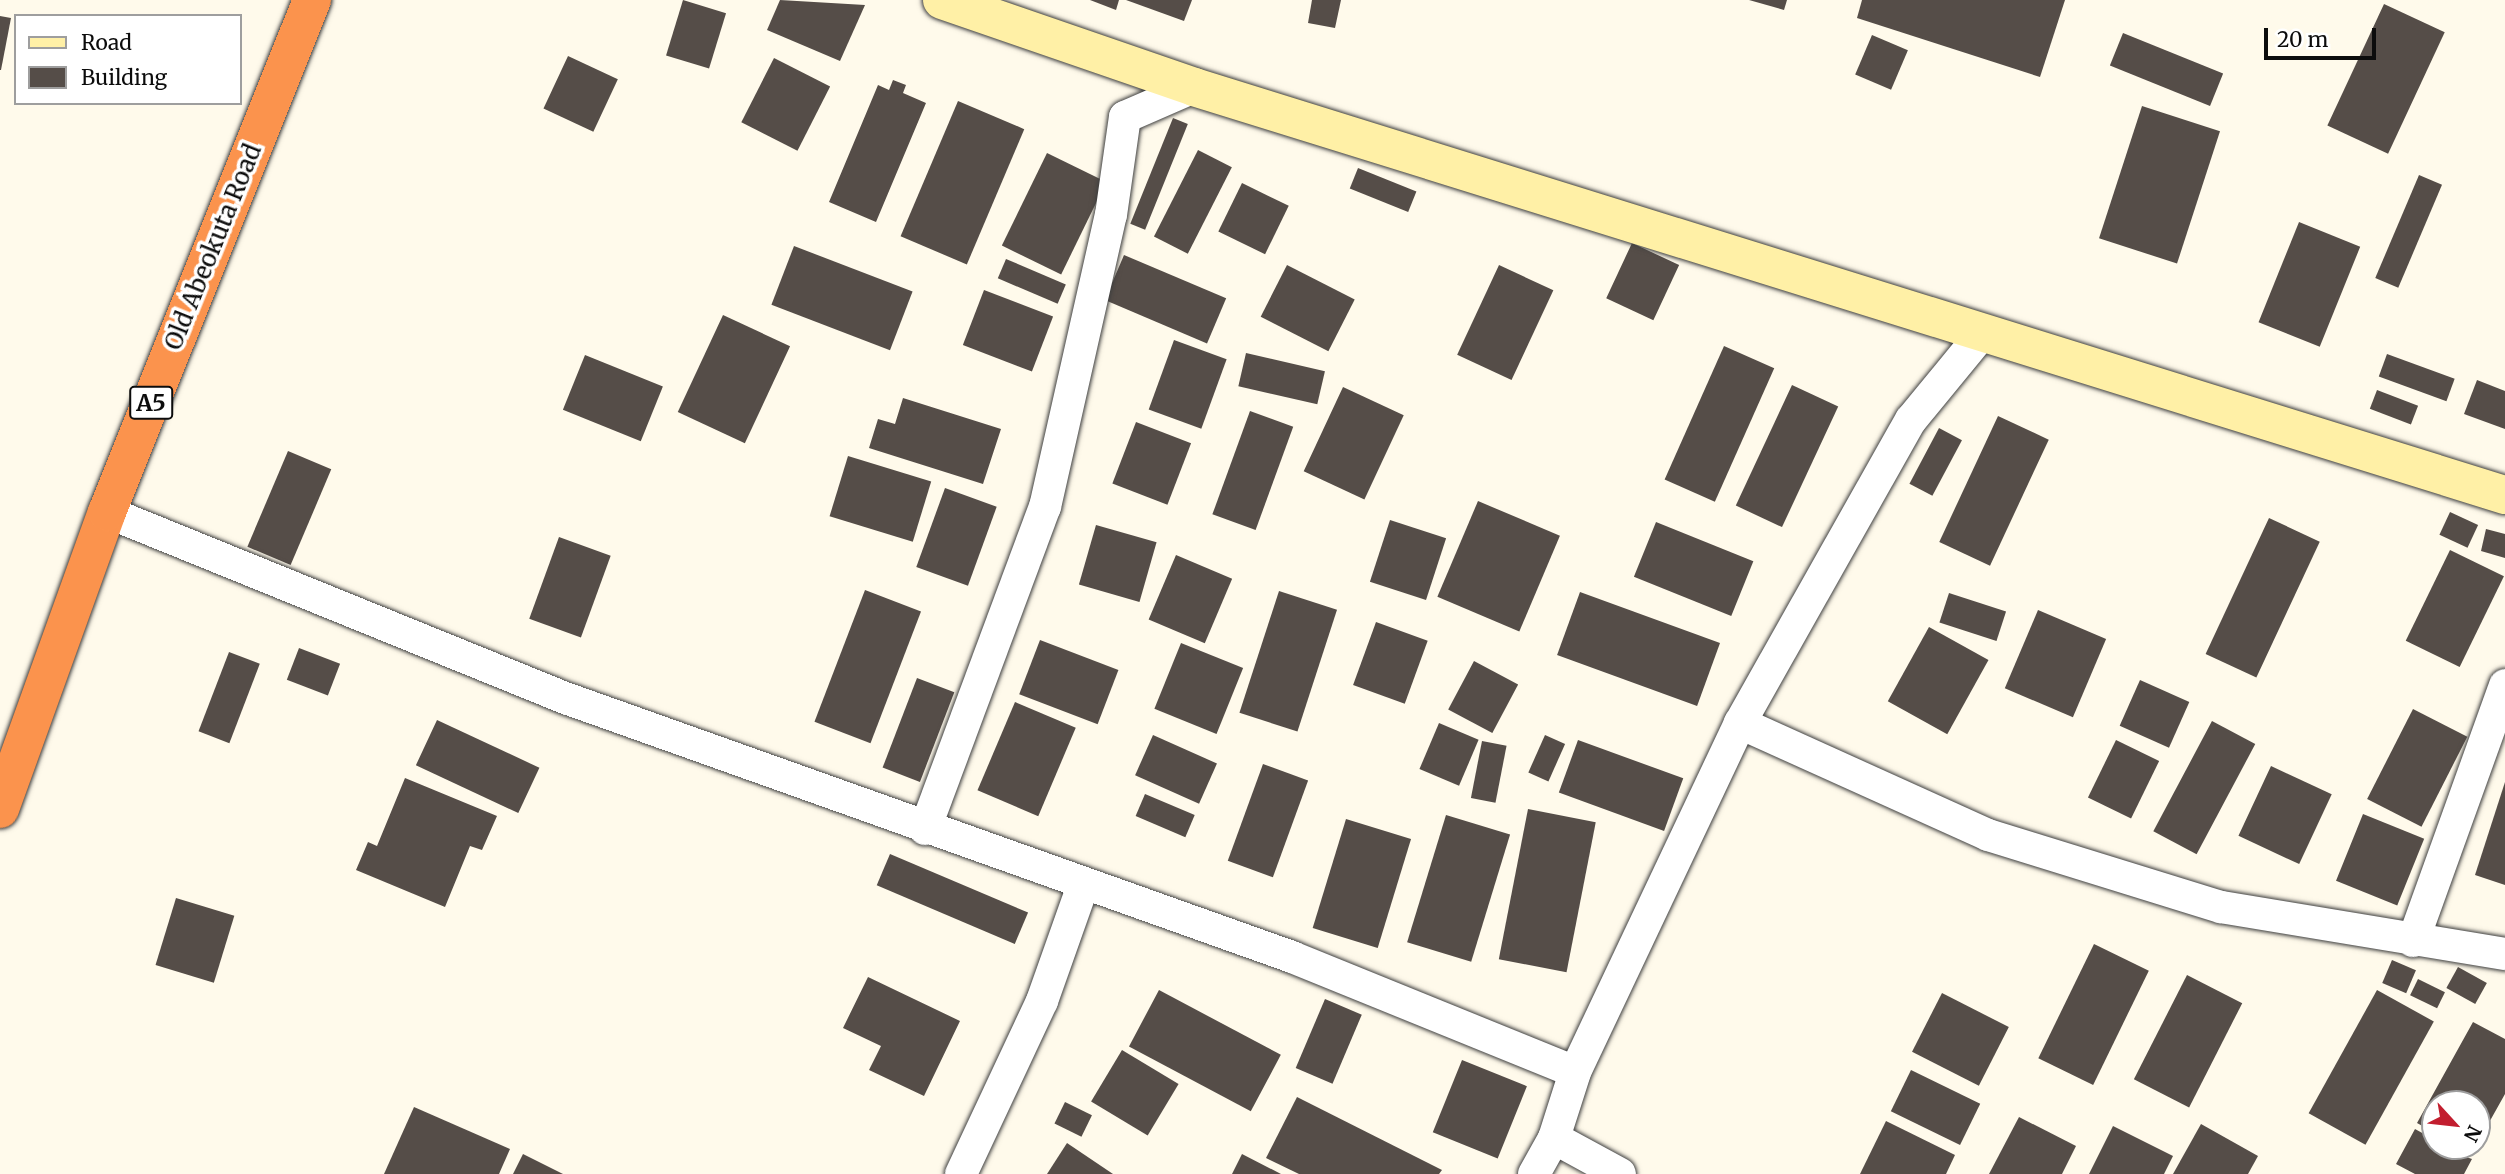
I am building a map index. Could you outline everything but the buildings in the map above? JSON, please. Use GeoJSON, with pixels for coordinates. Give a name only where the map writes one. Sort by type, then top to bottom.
{"type":"FeatureCollection","features":[{"type":"Feature","properties":{"kind":"highway","name":"Old Abeokuta Road"},"geometry":{"type":"LineString","coordinates":[[0,809],[107,512],[312,0]]}},
{"type":"Feature","properties":{"kind":"street"},"geometry":{"type":"LineString","coordinates":[[942,0],[1194,87],[1980,336],[2505,495]]}},
{"type":"Feature","properties":{"kind":"street"},"geometry":{"type":"LineString","coordinates":[[925,829],[1045,508],[1111,215],[1125,117],[1194,87]]}},
{"type":"Feature","properties":{"kind":"street"},"geometry":{"type":"LineString","coordinates":[[1534,1174],[1554,1138],[1575,1072],[1740,723],[1911,420],[1980,336]]}},
{"type":"Feature","properties":{"kind":"street"},"geometry":{"type":"LineString","coordinates":[[107,512],[568,699],[925,829],[1292,957],[1575,1072]]}},
{"type":"Feature","properties":{"kind":"street"},"geometry":{"type":"LineString","coordinates":[[2413,941],[2505,685]]}},
{"type":"Feature","properties":{"kind":"street"},"geometry":{"type":"LineString","coordinates":[[1740,723],[1988,835],[2221,907],[2413,941],[2505,954]]}},
{"type":"Feature","properties":{"kind":"street"},"geometry":{"type":"LineString","coordinates":[[961,1174],[1042,1001],[1083,885]]}},
{"type":"Feature","properties":{"kind":"street"},"geometry":{"type":"LineString","coordinates":[[1554,1138],[1620,1174]]}}]}
